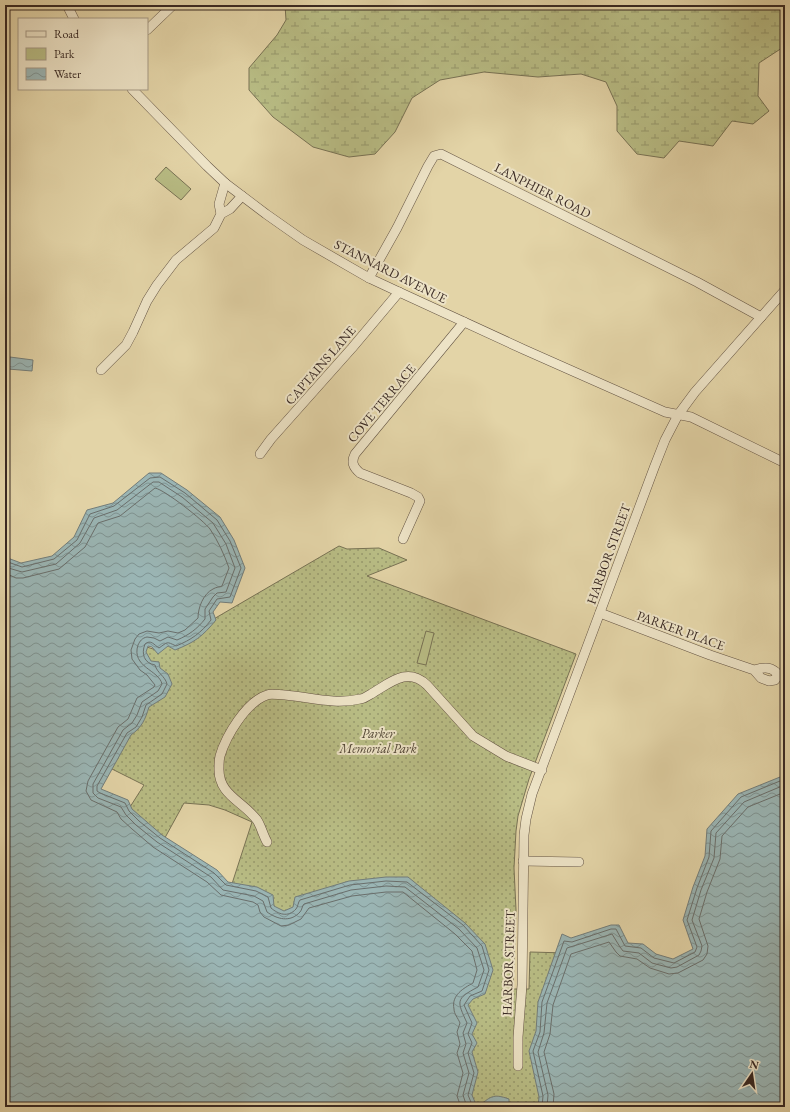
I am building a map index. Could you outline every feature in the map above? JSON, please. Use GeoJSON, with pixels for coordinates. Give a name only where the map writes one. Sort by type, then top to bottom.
{"type":"FeatureCollection","features":[{"type":"Feature","properties":{"kind":"street"},"geometry":{"type":"LineString","coordinates":[[67,5],[74,18]]}},
{"type":"Feature","properties":{"kind":"street"},"geometry":{"type":"LineString","coordinates":[[148,29],[173,5]]}},
{"type":"Feature","properties":{"kind":"street","name":"STANNARD AVENUE"},"geometry":{"type":"LineString","coordinates":[[133,90],[225,183],[303,240],[369,278],[665,412],[691,417],[785,463]]}},
{"type":"Feature","properties":{"kind":"street","name":"LANPHIER ROAD"},"geometry":{"type":"LineString","coordinates":[[369,278],[397,228],[428,166],[434,156],[441,154],[697,282],[761,317]]}},
{"type":"Feature","properties":{"kind":"street"},"geometry":{"type":"LineString","coordinates":[[221,214],[219,204],[225,183]]}},
{"type":"Feature","properties":{"kind":"street"},"geometry":{"type":"LineString","coordinates":[[101,370],[126,345],[147,301],[176,260],[214,228],[221,214],[230,209],[242,196]]}},
{"type":"Feature","properties":{"kind":"street","name":"HARBOR STREET"},"geometry":{"type":"LineString","coordinates":[[518,1066],[524,912],[524,835],[526,818],[532,794],[665,440],[678,415],[695,392],[785,290]]}},
{"type":"Feature","properties":{"kind":"street","name":"CAPTAINS LANE"},"geometry":{"type":"LineString","coordinates":[[260,454],[271,439],[352,348],[399,292]]}},
{"type":"Feature","properties":{"kind":"street","name":"COVE TERRACE"},"geometry":{"type":"LineString","coordinates":[[403,539],[420,501],[418,497],[360,473],[355,469],[352,459],[354,454],[464,322]]}},
{"type":"Feature","properties":{"kind":"street","name":"PARKER PLACE"},"geometry":{"type":"LineString","coordinates":[[600,613],[710,655],[754,670]]}},
{"type":"Feature","properties":{"kind":"street"},"geometry":{"type":"LineString","coordinates":[[266,842],[257,821],[225,790],[220,782],[219,776],[220,759],[233,726],[256,701],[267,694],[303,696],[340,702],[362,699],[393,680],[413,676],[421,679],[427,685],[473,736],[506,756],[542,770]]}},
{"type":"Feature","properties":{"kind":"street"},"geometry":{"type":"LineString","coordinates":[[523,861],[579,862]]}},
{"type":"Feature","properties":{"kind":"green space"},"geometry":{"type":"Polygon","coordinates":[[[285,5],[785,5],[785,46],[759,63],[758,96],[769,111],[753,124],[732,121],[713,146],[679,141],[664,158],[637,154],[617,131],[617,106],[606,82],[581,74],[538,77],[484,72],[440,80],[412,98],[395,132],[375,154],[349,157],[313,147],[273,117],[249,90],[249,68],[277,35],[286,20],[285,5]]]}},
{"type":"Feature","properties":{"kind":"green space"},"geometry":{"type":"Polygon","coordinates":[[[166,167],[191,189],[181,200],[155,179],[166,167]]]}},
{"type":"Feature","properties":{"kind":"green space","name":"Parker Memorial Park"},"geometry":{"type":"Polygon","coordinates":[[[339,546],[347,549],[379,548],[407,560],[367,576],[576,654],[529,779],[518,816],[516,831],[514,868],[516,910],[513,989],[529,989],[530,952],[567,953],[538,1107],[469,1107],[289,914],[229,893],[252,822],[225,810],[209,805],[184,803],[161,845],[123,818],[144,785],[104,765],[147,647],[156,650],[200,627],[339,546]]]}},
{"type":"Feature","properties":{"kind":"green space"},"geometry":{"type":"Polygon","coordinates":[[[426,631],[434,633],[426,665],[417,663],[426,631]]]}},
{"type":"Feature","properties":{"kind":"water"},"geometry":{"type":"Polygon","coordinates":[[[10,357],[33,360],[32,371],[8,369],[10,357]]]}},
{"type":"Feature","properties":{"kind":"water"},"geometry":{"type":"Polygon","coordinates":[[[149,473],[161,473],[187,490],[220,517],[234,540],[245,568],[232,603],[220,602],[213,612],[216,620],[202,635],[175,650],[168,646],[158,654],[152,647],[148,646],[146,652],[151,661],[159,662],[160,668],[168,674],[172,684],[165,697],[149,707],[143,723],[131,735],[101,789],[128,800],[132,809],[162,835],[217,870],[228,882],[257,887],[273,895],[274,906],[284,911],[293,907],[295,897],[349,881],[386,877],[408,877],[465,923],[485,944],[493,970],[485,994],[473,999],[468,1005],[477,1023],[472,1034],[477,1043],[472,1052],[478,1072],[472,1095],[477,1107],[5,1107],[5,557],[21,563],[52,556],[74,537],[87,510],[113,503],[149,473]]]}},
{"type":"Feature","properties":{"kind":"water"},"geometry":{"type":"Polygon","coordinates":[[[780,777],[785,777],[785,1107],[538,1107],[539,1097],[529,1051],[536,1031],[538,1002],[562,934],[571,938],[611,925],[619,925],[628,943],[643,944],[656,954],[673,959],[693,949],[683,920],[693,887],[705,856],[707,829],[738,794],[780,777]]]}},
{"type":"Feature","properties":{"kind":"water"},"geometry":{"type":"Polygon","coordinates":[[[495,1096],[509,1099],[509,1107],[477,1107],[495,1096]]]}}]}
